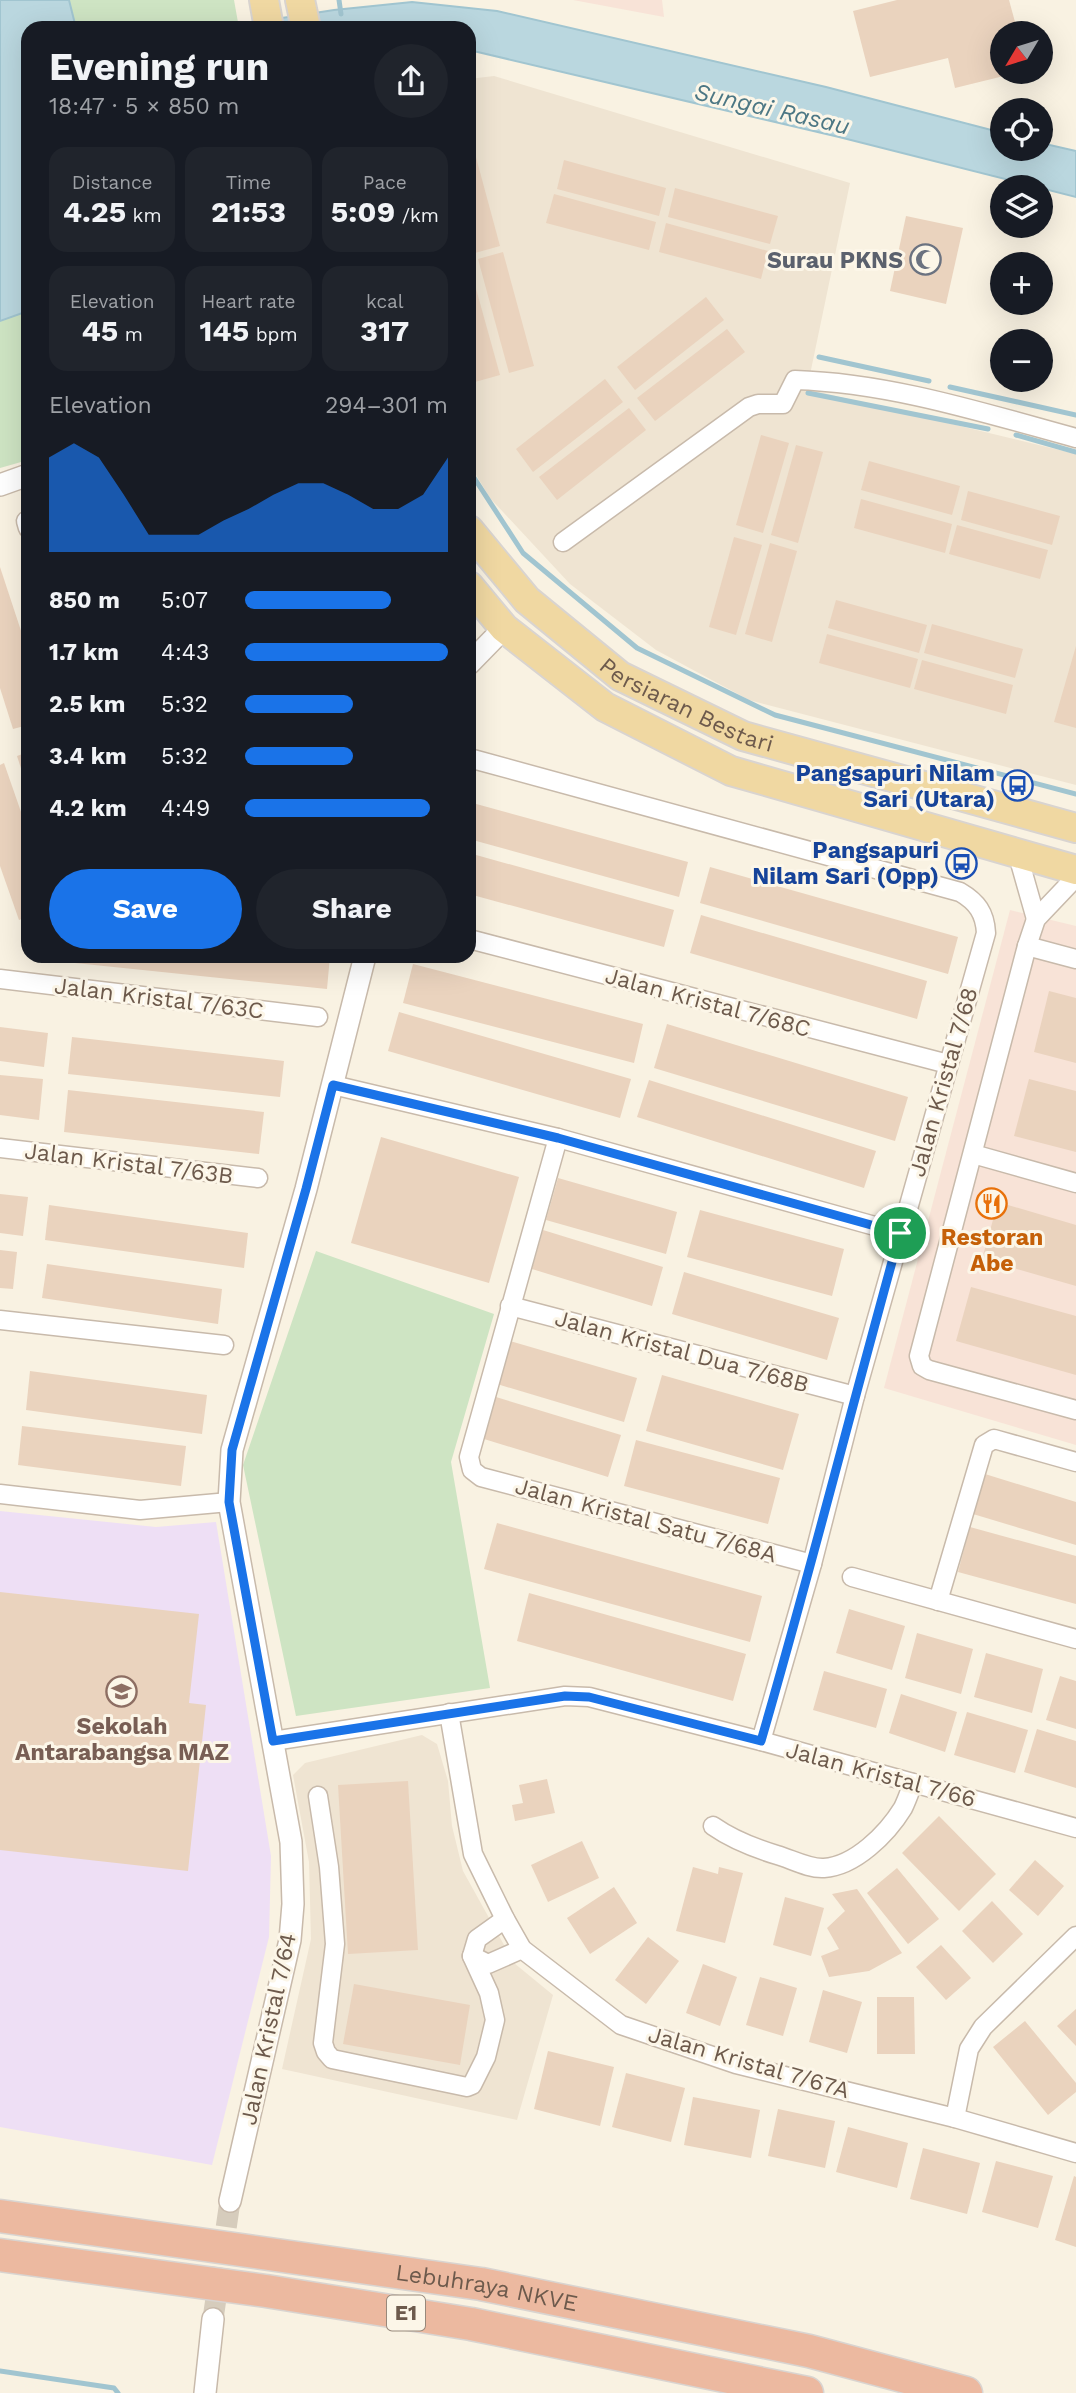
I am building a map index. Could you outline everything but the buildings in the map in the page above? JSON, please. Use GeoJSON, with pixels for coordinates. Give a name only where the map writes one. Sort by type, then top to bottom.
{"type":"FeatureCollection","features":[{"type":"Feature","properties":{"kind":"highway","name":"Lebuhraya NKVE"},"geometry":{"type":"LineString","coordinates":[[0,2216],[481,2284],[809,2351],[966,2393]]}},
{"type":"Feature","properties":{"kind":"highway","name":"Lebuhraya NKVE"},"geometry":{"type":"LineString","coordinates":[[0,2255],[266,2291],[471,2324],[807,2393]]}},
{"type":"Feature","properties":{"kind":"main road"},"geometry":{"type":"LineString","coordinates":[[300,0],[304,21]]}},
{"type":"Feature","properties":{"kind":"main road","name":"Persiaran Bestari"},"geometry":{"type":"LineString","coordinates":[[476,538],[527,600],[620,676],[743,736],[1076,828]]}},
{"type":"Feature","properties":{"kind":"main road","name":"Persiaran Bestari"},"geometry":{"type":"LineString","coordinates":[[476,594],[504,628],[605,707],[732,771],[1076,870]]}},
{"type":"Feature","properties":{"kind":"street"},"geometry":{"type":"LineString","coordinates":[[564,542],[749,407],[758,404],[783,404],[795,380],[859,385],[933,400],[1076,438]]}},
{"type":"Feature","properties":{"kind":"street"},"geometry":{"type":"LineString","coordinates":[[0,485],[21,478]]}},
{"type":"Feature","properties":{"kind":"street"},"geometry":{"type":"LineString","coordinates":[[476,656],[504,628]]}},
{"type":"Feature","properties":{"kind":"street","name":"Jalan Kristal 7/68"},"geometry":{"type":"LineString","coordinates":[[476,760],[960,892],[980,909],[986,921],[986,933],[900,1233],[812,1564],[761,1741]]}},
{"type":"Feature","properties":{"kind":"street"},"geometry":{"type":"LineString","coordinates":[[1017,852],[1036,919]]}},
{"type":"Feature","properties":{"kind":"street"},"geometry":{"type":"LineString","coordinates":[[1076,877],[1036,919],[1027,946],[919,1356],[922,1366],[1076,1410]]}},
{"type":"Feature","properties":{"kind":"street","name":"Jalan Kristal 7/68C"},"geometry":{"type":"LineString","coordinates":[[476,941],[948,1064]]}},
{"type":"Feature","properties":{"kind":"street"},"geometry":{"type":"LineString","coordinates":[[1027,946],[1076,959]]}},
{"type":"Feature","properties":{"kind":"street","name":"Jalan Kristal 7/64"},"geometry":{"type":"LineString","coordinates":[[230,2201],[290,1940],[293,1904],[291,1842],[229,1502],[232,1450],[306,1189],[363,963]]}},
{"type":"Feature","properties":{"kind":"street","name":"Jalan Kristal 7/63C"},"geometry":{"type":"LineString","coordinates":[[0,979],[318,1017]]}},
{"type":"Feature","properties":{"kind":"street"},"geometry":{"type":"LineString","coordinates":[[333,1085],[558,1138],[900,1233]]}},
{"type":"Feature","properties":{"kind":"street"},"geometry":{"type":"LineString","coordinates":[[510,1306],[558,1138]]}},
{"type":"Feature","properties":{"kind":"street","name":"Jalan Kristal 7/63B"},"geometry":{"type":"LineString","coordinates":[[0,1148],[257,1178]]}},
{"type":"Feature","properties":{"kind":"street"},"geometry":{"type":"LineString","coordinates":[[973,1154],[1076,1183]]}},
{"type":"Feature","properties":{"kind":"street","name":"Jalan Kristal Dua 7/68B"},"geometry":{"type":"LineString","coordinates":[[510,1306],[855,1396]]}},
{"type":"Feature","properties":{"kind":"street","name":"Jalan Kristal Satu 7/68A"},"geometry":{"type":"LineString","coordinates":[[510,1306],[470,1457],[472,1470],[481,1477],[812,1564]]}},
{"type":"Feature","properties":{"kind":"street"},"geometry":{"type":"LineString","coordinates":[[0,1320],[223,1345]]}},
{"type":"Feature","properties":{"kind":"street"},"geometry":{"type":"LineString","coordinates":[[938,1601],[984,1446],[994,1439],[1076,1462]]}},
{"type":"Feature","properties":{"kind":"street"},"geometry":{"type":"LineString","coordinates":[[0,1494],[140,1510],[229,1502]]}},
{"type":"Feature","properties":{"kind":"street"},"geometry":{"type":"LineString","coordinates":[[852,1577],[1076,1639]]}},
{"type":"Feature","properties":{"kind":"street","name":"Jalan Kristal 7/66"},"geometry":{"type":"LineString","coordinates":[[273,1741],[565,1696],[589,1697],[761,1741],[1076,1828]]}},
{"type":"Feature","properties":{"kind":"street","name":"Jalan Kristal 7/67A"},"geometry":{"type":"LineString","coordinates":[[449,1713],[473,1854],[505,1919],[522,1948],[621,2025],[736,2064],[954,2118],[1076,2153]]}},
{"type":"Feature","properties":{"kind":"street"},"geometry":{"type":"LineString","coordinates":[[713,1826],[742,1843],[785,1858],[821,1868],[842,1865],[889,1827],[904,1806],[913,1783]]}},
{"type":"Feature","properties":{"kind":"street"},"geometry":{"type":"LineString","coordinates":[[318,1796],[335,1944],[323,2043],[326,2053],[332,2059],[467,2087],[472,2085],[486,2057],[495,2020],[489,1993],[472,1956],[477,1939],[505,1919]]}},
{"type":"Feature","properties":{"kind":"street"},"geometry":{"type":"LineString","coordinates":[[954,2118],[969,2049],[983,2027],[1076,1936]]}},
{"type":"Feature","properties":{"kind":"street"},"geometry":{"type":"LineString","coordinates":[[472,1956],[488,1964],[522,1948]]}},
{"type":"Feature","properties":{"kind":"street"},"geometry":{"type":"LineString","coordinates":[[205,2393],[213,2319]]}},
{"type":"Feature","properties":{"kind":"shaded area"},"geometry":{"type":"Polygon","coordinates":[[[573,0],[662,0],[664,17],[573,0]]]}},
{"type":"Feature","properties":{"kind":"shaded area"},"geometry":{"type":"Polygon","coordinates":[[[494,76],[850,183],[807,389],[1076,454],[1076,785],[749,700],[656,650],[570,584],[490,498],[476,475],[476,78],[494,76]]]}},
{"type":"Feature","properties":{"kind":"shaded area"},"geometry":{"type":"Polygon","coordinates":[[[1010,910],[1076,926],[1076,1445],[884,1388],[1010,910]]]}},
{"type":"Feature","properties":{"kind":"shaded area","name":"Sekolah Antarabangsa MAZ"},"geometry":{"type":"Polygon","coordinates":[[[0,1511],[156,1527],[216,1522],[271,1856],[269,1937],[212,2165],[0,2127],[0,1511]]]}},
{"type":"Feature","properties":{"kind":"shaded area"},"geometry":{"type":"Polygon","coordinates":[[[422,1735],[437,1744],[448,1781],[452,1826],[463,1871],[514,1963],[553,1995],[517,2120],[282,2069],[311,1939],[309,1862],[293,1775],[305,1763],[422,1735]]]}},
{"type":"Feature","properties":{"kind":"green space"},"geometry":{"type":"Polygon","coordinates":[[[0,0],[234,0],[238,21],[21,21],[21,462],[0,468],[0,0]]]}},
{"type":"Feature","properties":{"kind":"green space"},"geometry":{"type":"Polygon","coordinates":[[[316,1251],[494,1314],[451,1462],[490,1688],[296,1716],[243,1465],[316,1251]]]}},
{"type":"Feature","properties":{"kind":"water"},"geometry":{"type":"Polygon","coordinates":[[[0,0],[69,0],[74,21],[21,21],[21,314],[0,321],[0,0]]]}},
{"type":"Feature","properties":{"kind":"water"},"geometry":{"type":"Polygon","coordinates":[[[412,2],[497,11],[826,87],[990,130],[990,161],[1053,161],[1053,146],[1076,151],[1076,197],[1053,191],[1053,175],[990,175],[476,52],[476,21],[262,21],[412,2]]]}},
{"type":"Feature","properties":{"kind":"waterway"},"geometry":{"type":"LineString","coordinates":[[339,0],[341,14]]}},
{"type":"Feature","properties":{"kind":"waterway"},"geometry":{"type":"LineString","coordinates":[[819,357],[929,381]]}},
{"type":"Feature","properties":{"kind":"waterway"},"geometry":{"type":"LineString","coordinates":[[950,387],[1076,415]]}},
{"type":"Feature","properties":{"kind":"waterway"},"geometry":{"type":"LineString","coordinates":[[808,393],[988,429]]}},
{"type":"Feature","properties":{"kind":"waterway"},"geometry":{"type":"LineString","coordinates":[[1016,435],[1076,452]]}},
{"type":"Feature","properties":{"kind":"waterway"},"geometry":{"type":"LineString","coordinates":[[476,481],[523,553],[637,648],[775,715],[1076,794]]}},
{"type":"Feature","properties":{"kind":"waterway","name":"Sungai Rasau"},"geometry":{"type":"LineString","coordinates":[[0,2371],[114,2388],[118,2393]]}},
{"type":"Feature","properties":{"kind":"tunnel"},"geometry":{"type":"LineString","coordinates":[[213,2319],[230,2201]]}},
{"type":"Feature","properties":{"kind":"place","name":"Surau PKNS"},"geometry":{"type":"Point","coordinates":[926,260]}},
{"type":"Feature","properties":{"kind":"place","name":"Pangsapuri Nilam Sari (Utara)"},"geometry":{"type":"Point","coordinates":[1018,786]}},
{"type":"Feature","properties":{"kind":"place","name":"Pangsapuri Nilam Sari (Opp)"},"geometry":{"type":"Point","coordinates":[962,863]}},
{"type":"Feature","properties":{"kind":"place","name":"Restoran Abe"},"geometry":{"type":"Point","coordinates":[992,1203]}},
{"type":"Feature","properties":{"kind":"place","name":"Sekolah Antarabangsa MAZ"},"geometry":{"type":"Point","coordinates":[122,1692]}},
{"type":"Feature","properties":{"kind":"route"},"geometry":{"type":"LineString","coordinates":[[333,1085],[558,1138],[900,1233],[812,1564],[761,1741],[589,1697],[565,1696],[273,1741],[229,1502],[232,1450],[333,1085]]}}]}
